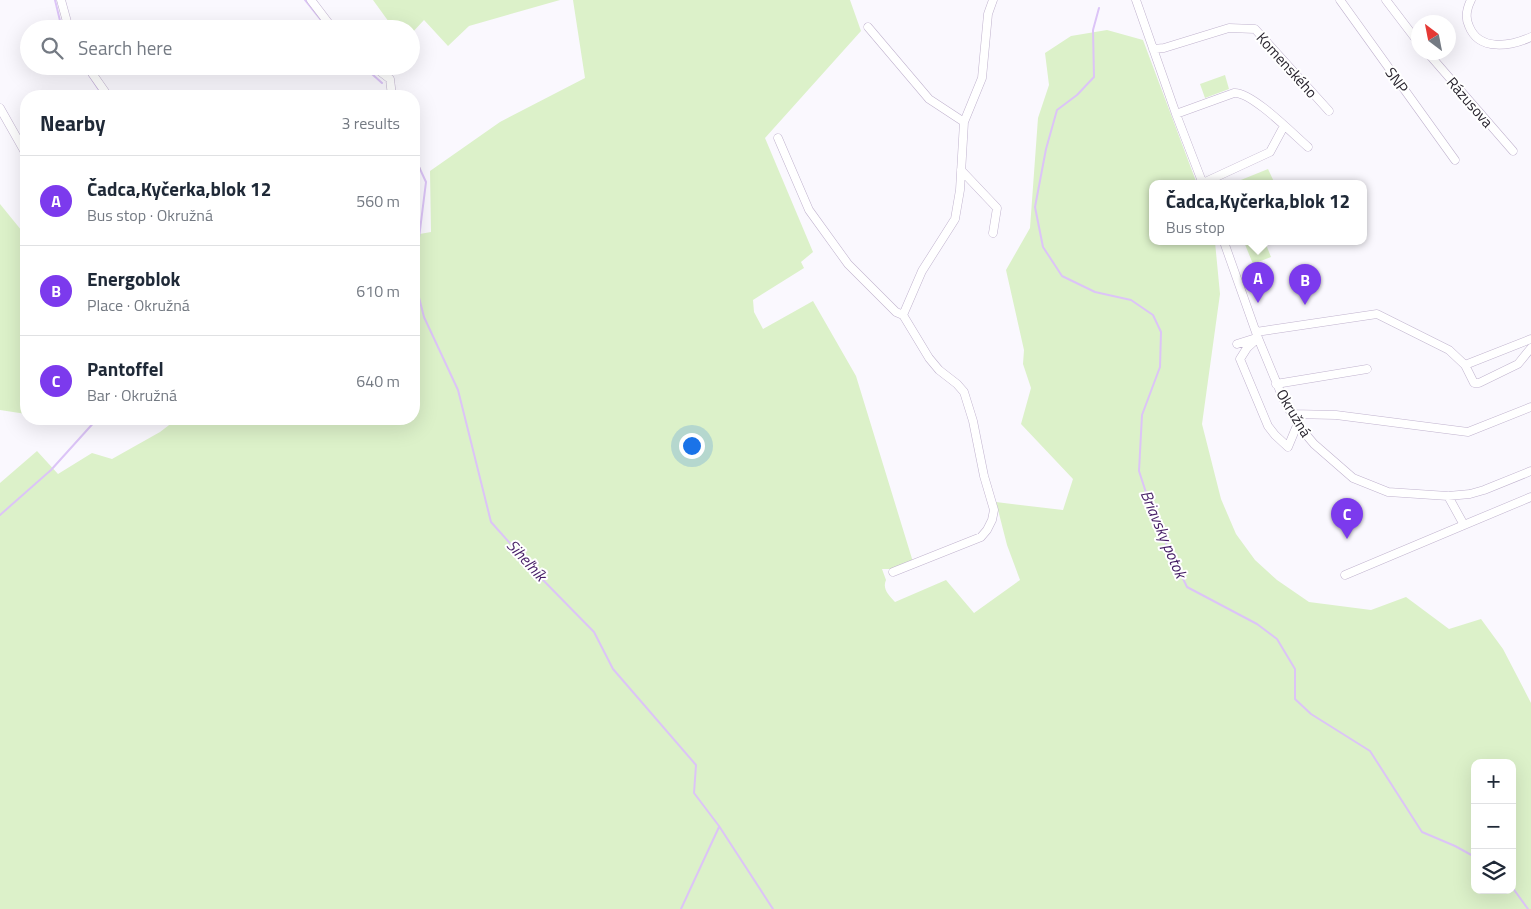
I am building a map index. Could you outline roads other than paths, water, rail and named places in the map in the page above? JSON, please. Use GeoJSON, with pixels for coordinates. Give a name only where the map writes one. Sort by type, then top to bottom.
{"type":"FeatureCollection","features":[{"type":"Feature","properties":{"kind":"street"},"geometry":{"type":"LineString","coordinates":[[61,0],[67,20]]}},
{"type":"Feature","properties":{"kind":"street"},"geometry":{"type":"LineString","coordinates":[[311,0],[326,20]]}},
{"type":"Feature","properties":{"kind":"street"},"geometry":{"type":"LineString","coordinates":[[903,315],[922,271],[955,220],[960,190],[964,122],[982,78],[988,14],[993,0]]}},
{"type":"Feature","properties":{"kind":"street"},"geometry":{"type":"LineString","coordinates":[[1136,0],[1201,180]]}},
{"type":"Feature","properties":{"kind":"street","name":"SNP"},"geometry":{"type":"LineString","coordinates":[[1340,0],[1455,160]]}},
{"type":"Feature","properties":{"kind":"street"},"geometry":{"type":"LineString","coordinates":[[1386,0],[1411,33]]}},
{"type":"Feature","properties":{"kind":"street"},"geometry":{"type":"LineString","coordinates":[[1471,0],[1467,14],[1468,24],[1472,32],[1480,40],[1492,44],[1510,44],[1531,37]]}},
{"type":"Feature","properties":{"kind":"street"},"geometry":{"type":"LineString","coordinates":[[868,27],[930,99],[964,122]]}},
{"type":"Feature","properties":{"kind":"street","name":"Komenského"},"geometry":{"type":"LineString","coordinates":[[1153,49],[1164,48],[1229,28],[1254,29],[1329,111]]}},
{"type":"Feature","properties":{"kind":"street","name":"Rázusova"},"geometry":{"type":"LineString","coordinates":[[1434,60],[1513,151]]}},
{"type":"Feature","properties":{"kind":"street"},"geometry":{"type":"LineString","coordinates":[[94,75],[104,90]]}},
{"type":"Feature","properties":{"kind":"street"},"geometry":{"type":"LineString","coordinates":[[386,75],[390,78],[391,90]]}},
{"type":"Feature","properties":{"kind":"street"},"geometry":{"type":"LineString","coordinates":[[1176,114],[1238,93],[1253,100],[1308,147]]}},
{"type":"Feature","properties":{"kind":"street"},"geometry":{"type":"LineString","coordinates":[[0,108],[20,143]]}},
{"type":"Feature","properties":{"kind":"street"},"geometry":{"type":"LineString","coordinates":[[1212,180],[1255,161],[1270,152],[1284,126]]}},
{"type":"Feature","properties":{"kind":"street"},"geometry":{"type":"LineString","coordinates":[[778,138],[808,210],[848,264],[896,312],[903,315],[929,358],[939,370],[964,392],[973,421],[984,476],[994,510],[987,530],[981,537],[893,572]]}},
{"type":"Feature","properties":{"kind":"street"},"geometry":{"type":"LineString","coordinates":[[961,170],[997,208],[993,233]]}},
{"type":"Feature","properties":{"kind":"street","name":"Okružná"},"geometry":{"type":"LineString","coordinates":[[1225,245],[1276,384],[1292,414],[1314,444],[1353,478],[1388,492],[1448,496],[1470,494],[1484,490],[1531,471]]}},
{"type":"Feature","properties":{"kind":"street"},"geometry":{"type":"LineString","coordinates":[[1238,344],[1257,335],[1376,314],[1449,350],[1464,365],[1474,383],[1479,383],[1518,364],[1531,348]]}},
{"type":"Feature","properties":{"kind":"street"},"geometry":{"type":"LineString","coordinates":[[1257,335],[1240,359],[1268,426],[1288,446],[1298,424]]}},
{"type":"Feature","properties":{"kind":"street"},"geometry":{"type":"LineString","coordinates":[[1464,365],[1531,339]]}},
{"type":"Feature","properties":{"kind":"street"},"geometry":{"type":"LineString","coordinates":[[1276,384],[1367,369]]}},
{"type":"Feature","properties":{"kind":"street"},"geometry":{"type":"LineString","coordinates":[[1292,414],[1336,414],[1468,432],[1531,407]]}},
{"type":"Feature","properties":{"kind":"street"},"geometry":{"type":"LineString","coordinates":[[1448,496],[1464,526]]}},
{"type":"Feature","properties":{"kind":"street"},"geometry":{"type":"LineString","coordinates":[[1345,575],[1531,497]]}},
{"type":"Feature","properties":{"kind":"waterway"},"geometry":{"type":"LineString","coordinates":[[55,0],[60,20]]}},
{"type":"Feature","properties":{"kind":"waterway","name":"Siheľník"},"geometry":{"type":"LineString","coordinates":[[305,0],[321,20]]}},
{"type":"Feature","properties":{"kind":"waterway","name":"Briavsky potok"},"geometry":{"type":"LineString","coordinates":[[1099,8],[1093,30],[1094,77],[1077,95],[1057,110],[1046,149],[1035,207],[1043,247],[1062,276],[1095,292],[1131,300],[1153,315],[1161,332],[1160,367],[1142,415],[1139,471],[1155,520],[1187,587],[1257,624],[1277,639],[1295,669],[1295,699],[1311,714],[1370,751],[1422,832],[1471,855]]}},
{"type":"Feature","properties":{"kind":"waterway"},"geometry":{"type":"LineString","coordinates":[[89,75],[99,90]]}},
{"type":"Feature","properties":{"kind":"waterway","name":"Siheľník"},"geometry":{"type":"LineString","coordinates":[[373,75],[382,83]]}},
{"type":"Feature","properties":{"kind":"waterway","name":"Siheľník"},"geometry":{"type":"LineString","coordinates":[[420,169],[426,182],[420,230]]}},
{"type":"Feature","properties":{"kind":"waterway","name":"Siheľník"},"geometry":{"type":"LineString","coordinates":[[420,301],[424,317],[458,390],[491,522],[541,578],[594,632],[613,669],[696,765],[694,793],[719,826],[773,909]]}},
{"type":"Feature","properties":{"kind":"waterway"},"geometry":{"type":"LineString","coordinates":[[0,515],[51,470],[92,425]]}},
{"type":"Feature","properties":{"kind":"waterway"},"geometry":{"type":"LineString","coordinates":[[681,909],[719,827]]}},
{"type":"Feature","properties":{"kind":"waterway","name":"Briavsky potok"},"geometry":{"type":"LineString","coordinates":[[1516,892],[1528,909]]}},
{"type":"Feature","properties":{"kind":"place","name":"Čadca,Kyčerka,blok 12"},"geometry":{"type":"Point","coordinates":[1258,303]}},
{"type":"Feature","properties":{"kind":"place","name":"Energoblok"},"geometry":{"type":"Point","coordinates":[1305,305]}},
{"type":"Feature","properties":{"kind":"place","name":"Pantoffel"},"geometry":{"type":"Point","coordinates":[1347,539]}}]}
